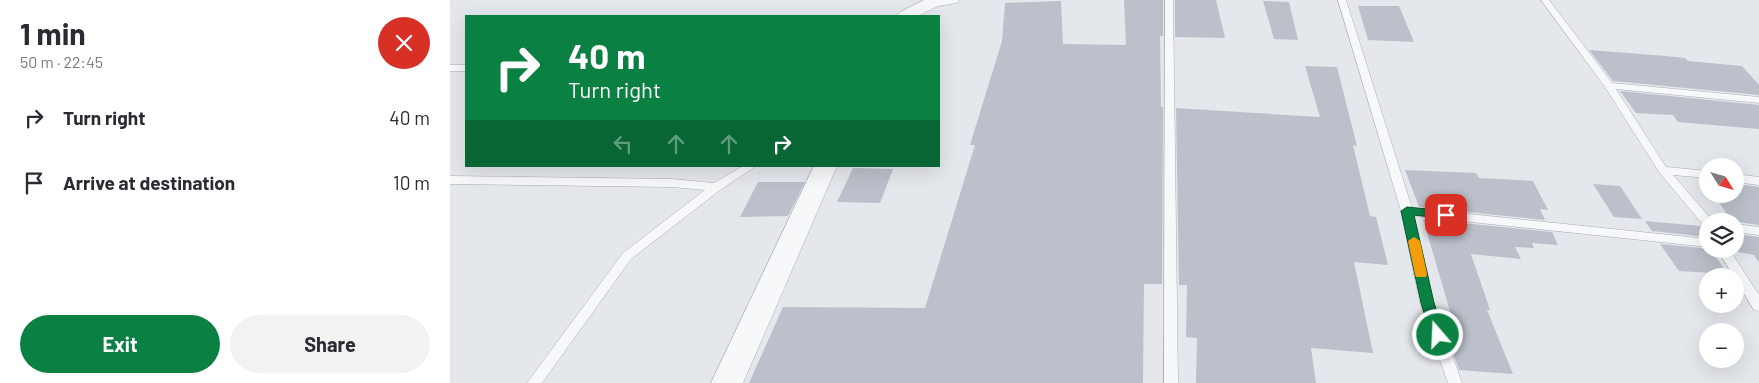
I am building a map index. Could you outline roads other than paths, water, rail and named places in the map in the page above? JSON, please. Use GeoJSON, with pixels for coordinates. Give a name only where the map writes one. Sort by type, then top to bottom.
{"type":"FeatureCollection","features":[{"type":"Feature","properties":{"kind":"street"},"geometry":{"type":"LineString","coordinates":[[908,15],[935,0],[951,0]]}},
{"type":"Feature","properties":{"kind":"street"},"geometry":{"type":"LineString","coordinates":[[728,383],[826,167]]}},
{"type":"Feature","properties":{"kind":"lane"},"geometry":{"type":"LineString","coordinates":[[1169,0],[1171,383]]}},
{"type":"Feature","properties":{"kind":"lane"},"geometry":{"type":"LineString","coordinates":[[1342,0],[1407,211],[1428,303],[1454,383]]}},
{"type":"Feature","properties":{"kind":"lane"},"geometry":{"type":"LineString","coordinates":[[1545,0],[1609,86],[1664,170],[1700,213]]}},
{"type":"Feature","properties":{"kind":"lane"},"geometry":{"type":"LineString","coordinates":[[450,68],[465,68]]}},
{"type":"Feature","properties":{"kind":"lane"},"geometry":{"type":"LineString","coordinates":[[1609,86],[1759,100]]}},
{"type":"Feature","properties":{"kind":"lane"},"geometry":{"type":"LineString","coordinates":[[534,383],[627,256],[716,187],[749,167]]}},
{"type":"Feature","properties":{"kind":"lane"},"geometry":{"type":"LineString","coordinates":[[1664,170],[1699,174]]}},
{"type":"Feature","properties":{"kind":"lane"},"geometry":{"type":"LineString","coordinates":[[1744,179],[1759,180]]}},
{"type":"Feature","properties":{"kind":"lane"},"geometry":{"type":"LineString","coordinates":[[450,180],[672,182],[716,187]]}},
{"type":"Feature","properties":{"kind":"lane"},"geometry":{"type":"LineString","coordinates":[[1407,211],[1699,242]]}},
{"type":"Feature","properties":{"kind":"lane"},"geometry":{"type":"LineString","coordinates":[[1744,229],[1759,231]]}},
{"type":"Feature","properties":{"kind":"lane"},"geometry":{"type":"LineString","coordinates":[[1729,258],[1758,302]]}}]}
